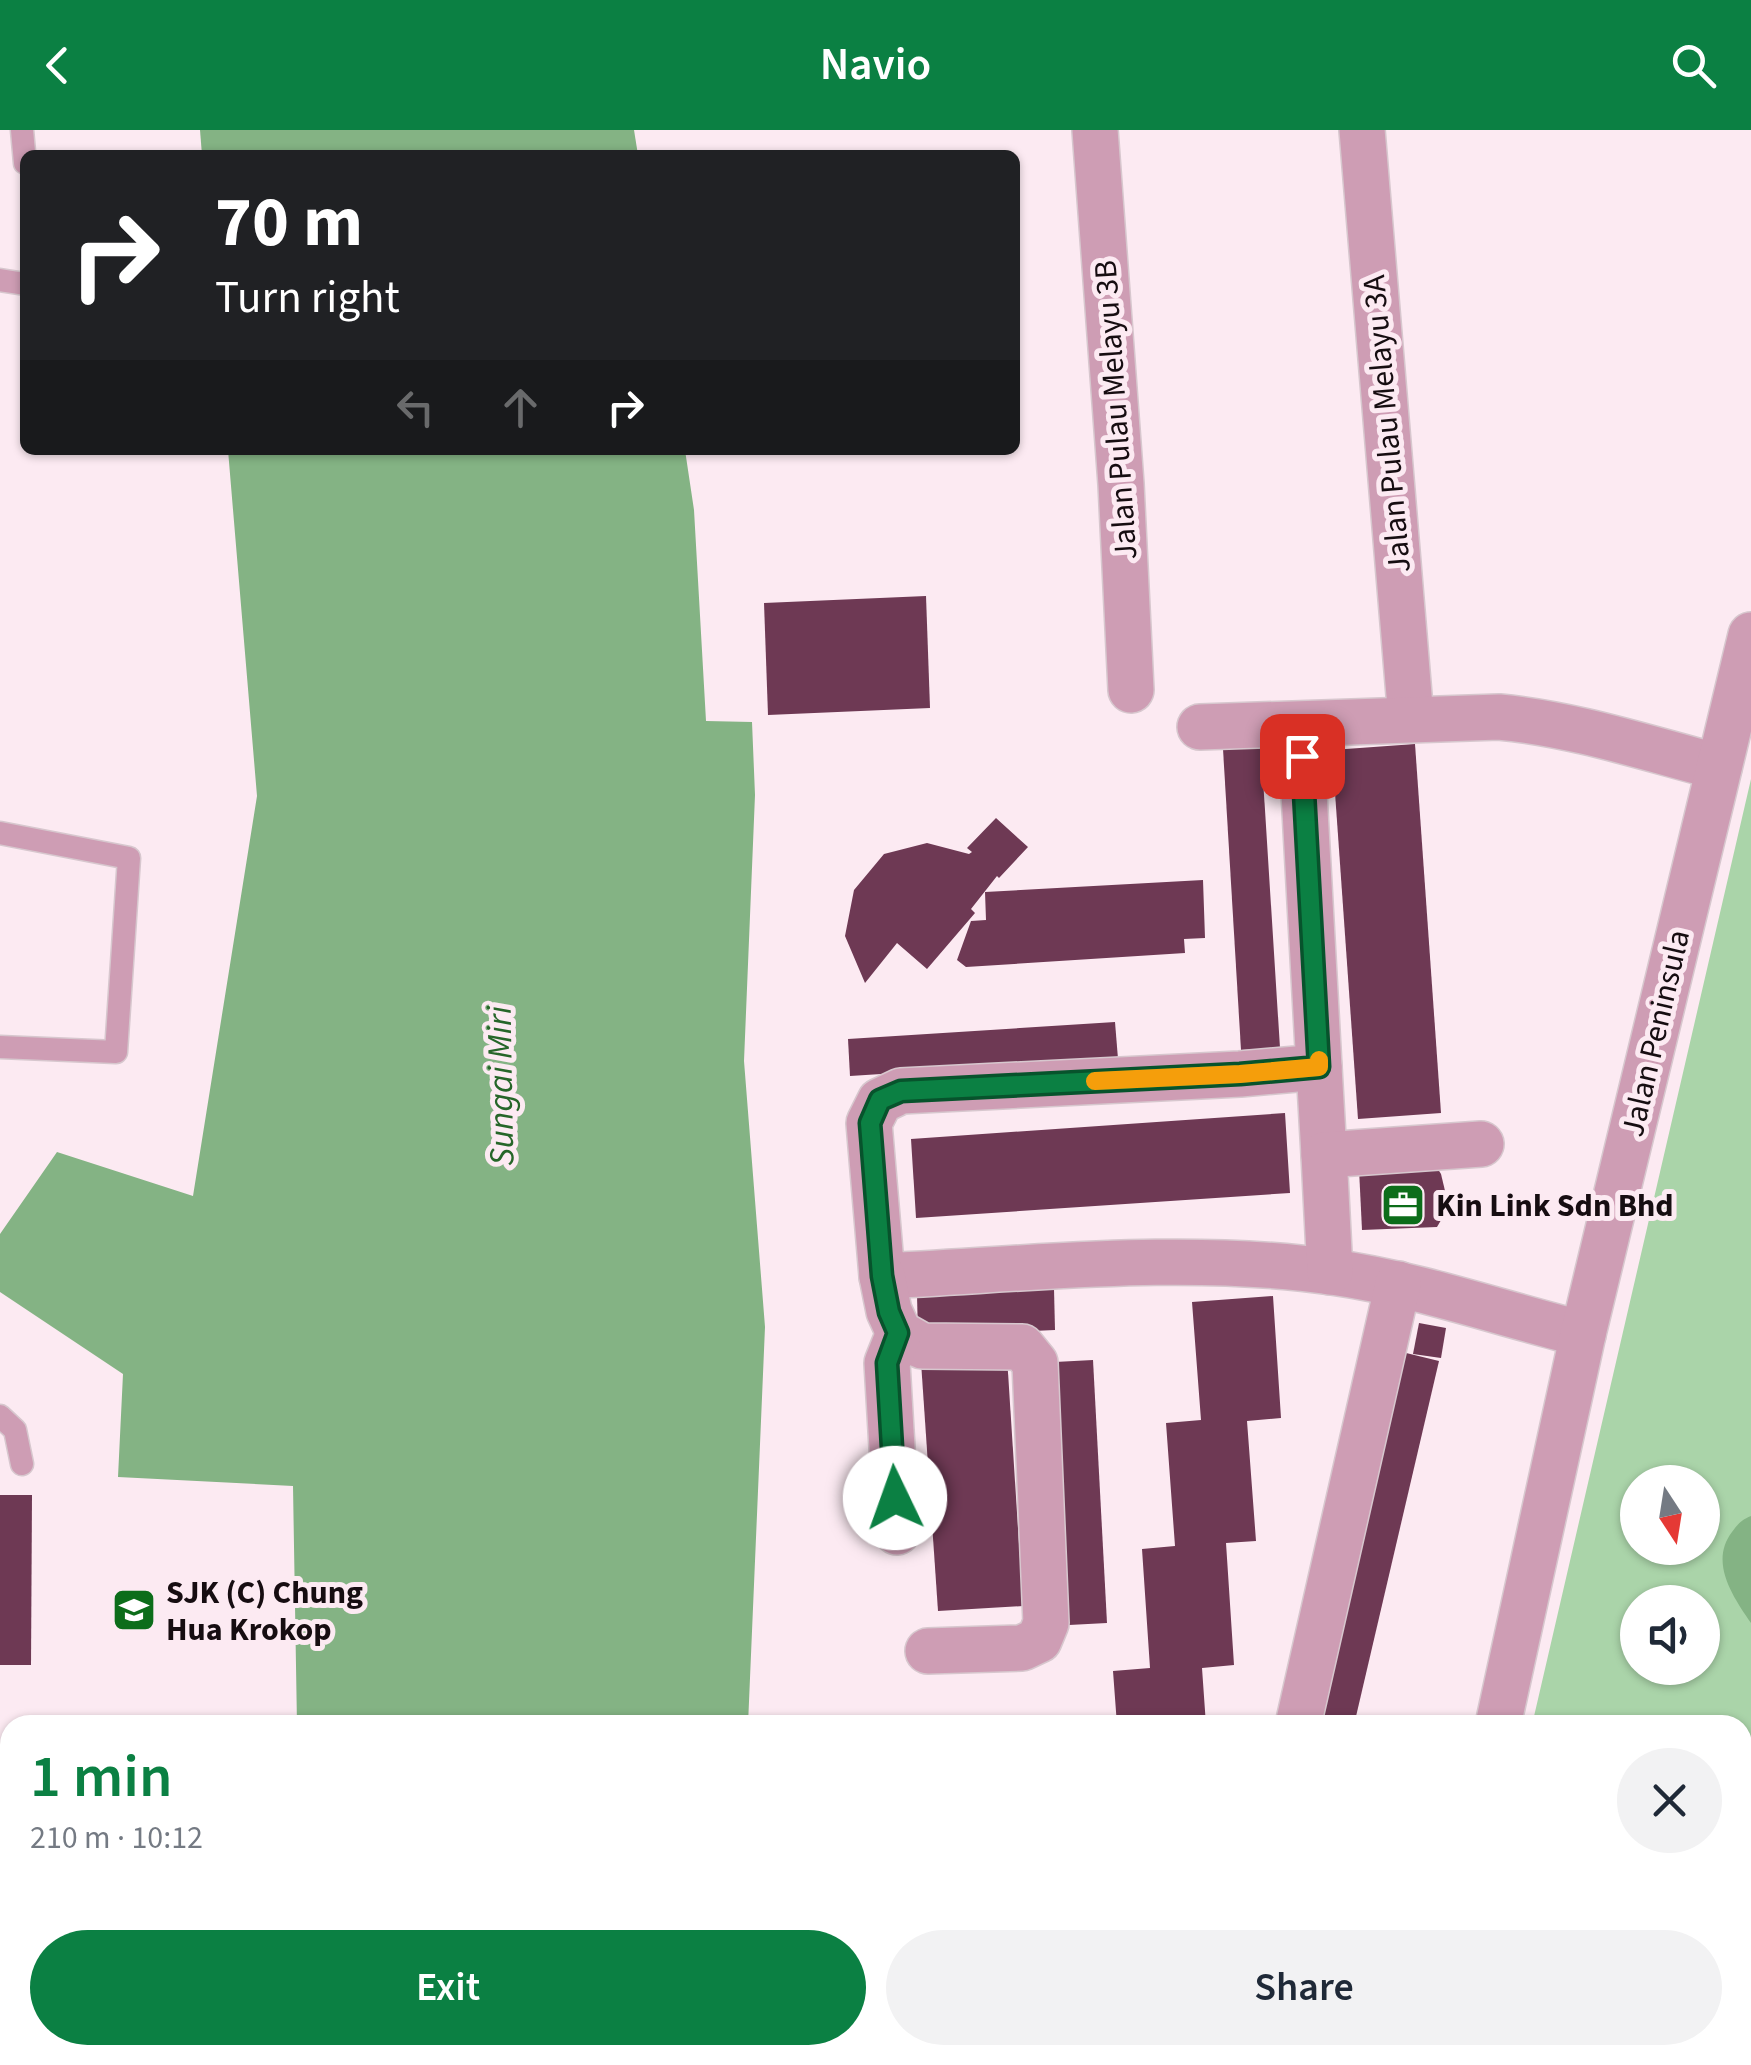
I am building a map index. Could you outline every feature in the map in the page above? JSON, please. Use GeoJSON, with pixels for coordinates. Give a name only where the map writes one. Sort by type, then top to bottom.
{"type":"FeatureCollection","features":[{"type":"Feature","properties":{"kind":"street","name":"Jalan Pulau Melayu 3B"},"geometry":{"type":"LineString","coordinates":[[1095,130],[1122,484],[1131,690]]}},
{"type":"Feature","properties":{"kind":"street","name":"Jalan Pulau Melayu 3A"},"geometry":{"type":"LineString","coordinates":[[1362,130],[1411,719]]}},
{"type":"Feature","properties":{"kind":"street","name":"Jalan Peninsula"},"geometry":{"type":"LineString","coordinates":[[1500,1715],[1583,1334],[1751,635]]}},
{"type":"Feature","properties":{"kind":"street"},"geometry":{"type":"LineString","coordinates":[[1200,727],[1488,717],[1528,720],[1719,767]]}},
{"type":"Feature","properties":{"kind":"street"},"geometry":{"type":"LineString","coordinates":[[1302,756],[1330,1272]]}},
{"type":"Feature","properties":{"kind":"street"},"geometry":{"type":"LineString","coordinates":[[928,1652],[1022,1648],[1040,1640],[1046,1623],[1035,1363],[1022,1347],[922,1346],[898,1333],[882,1276],[870,1123],[880,1100],[901,1091],[1319,1067]]}},
{"type":"Feature","properties":{"kind":"street"},"geometry":{"type":"LineString","coordinates":[[1324,1155],[1481,1144]]}},
{"type":"Feature","properties":{"kind":"street"},"geometry":{"type":"LineString","coordinates":[[882,1276],[1195,1261],[1330,1272],[1398,1284],[1583,1334]]}},
{"type":"Feature","properties":{"kind":"street"},"geometry":{"type":"LineString","coordinates":[[1300,1715],[1398,1284]]}},
{"type":"Feature","properties":{"kind":"street"},"geometry":{"type":"LineString","coordinates":[[897,1532],[887,1363],[898,1333]]}},
{"type":"Feature","properties":{"kind":"lane"},"geometry":{"type":"LineString","coordinates":[[0,833],[129,858],[116,1052],[0,1047]]}},
{"type":"Feature","properties":{"kind":"lane"},"geometry":{"type":"LineString","coordinates":[[0,1416],[16,1430],[22,1464]]}},
{"type":"Feature","properties":{"kind":"shaded area"},"geometry":{"type":"Polygon","coordinates":[[[1751,779],[1751,1715],[1534,1715],[1751,779]]]}},
{"type":"Feature","properties":{"kind":"water"},"geometry":{"type":"Polygon","coordinates":[[[200,130],[634,130],[637,150],[202,150],[200,130]]]}},
{"type":"Feature","properties":{"kind":"water","name":"Sungai Miri"},"geometry":{"type":"Polygon","coordinates":[[[228,455],[686,455],[694,510],[706,721],[752,722],[755,795],[744,1061],[765,1327],[748,1715],[297,1715],[293,1486],[118,1477],[123,1374],[0,1292],[0,1234],[57,1152],[193,1196],[257,796],[228,455]]]}},
{"type":"Feature","properties":{"kind":"water"},"geometry":{"type":"Polygon","coordinates":[[[1751,1516],[1751,1623],[1726,1579],[1723,1555],[1732,1532],[1751,1516]]]}},
{"type":"Feature","properties":{"kind":"building"},"geometry":{"type":"Polygon","coordinates":[[[926,596],[930,708],[768,715],[764,603],[926,596]]]}},
{"type":"Feature","properties":{"kind":"building"},"geometry":{"type":"Polygon","coordinates":[[[1415,744],[1441,1113],[1358,1119],[1332,750],[1415,744]]]}},
{"type":"Feature","properties":{"kind":"building"},"geometry":{"type":"Polygon","coordinates":[[[1261,747],[1280,1048],[1241,1050],[1223,749],[1261,747]]]}},
{"type":"Feature","properties":{"kind":"building"},"geometry":{"type":"Polygon","coordinates":[[[996,818],[1028,847],[997,876],[971,909],[975,913],[927,969],[897,943],[865,983],[845,936],[854,890],[884,854],[927,843],[969,854],[972,852],[967,848],[996,818]]]}},
{"type":"Feature","properties":{"kind":"building"},"geometry":{"type":"Polygon","coordinates":[[[1203,880],[1205,938],[1184,939],[1185,953],[966,967],[957,960],[971,921],[986,920],[985,892],[1203,880]]]}},
{"type":"Feature","properties":{"kind":"building"},"geometry":{"type":"Polygon","coordinates":[[[1115,1022],[1118,1059],[850,1076],[848,1039],[1115,1022]]]}},
{"type":"Feature","properties":{"kind":"building"},"geometry":{"type":"Polygon","coordinates":[[[1285,1113],[1290,1193],[916,1218],[911,1139],[1285,1113]]]}},
{"type":"Feature","properties":{"kind":"building","name":"Kin Link Sdn Bhd"},"geometry":{"type":"Polygon","coordinates":[[[1434,1163],[1446,1195],[1444,1215],[1437,1227],[1362,1230],[1359,1169],[1434,1163]]]}},
{"type":"Feature","properties":{"kind":"building"},"geometry":{"type":"Polygon","coordinates":[[[1054,1289],[1055,1330],[918,1336],[917,1295],[1054,1289]]]}},
{"type":"Feature","properties":{"kind":"building"},"geometry":{"type":"Polygon","coordinates":[[[1273,1296],[1281,1418],[1247,1421],[1256,1541],[1226,1543],[1234,1665],[1202,1668],[1205,1715],[1116,1715],[1113,1671],[1150,1668],[1142,1549],[1175,1546],[1166,1423],[1201,1420],[1192,1302],[1273,1296]]]}},
{"type":"Feature","properties":{"kind":"building"},"geometry":{"type":"Polygon","coordinates":[[[1419,1323],[1446,1328],[1441,1358],[1413,1354],[1419,1323]]]}},
{"type":"Feature","properties":{"kind":"building"},"geometry":{"type":"Polygon","coordinates":[[[1402,1352],[1439,1361],[1356,1715],[1317,1715],[1402,1352]]]}},
{"type":"Feature","properties":{"kind":"building"},"geometry":{"type":"Polygon","coordinates":[[[1007,1357],[1023,1606],[938,1611],[921,1362],[1007,1357]]]}},
{"type":"Feature","properties":{"kind":"building"},"geometry":{"type":"Polygon","coordinates":[[[1093,1360],[1107,1623],[1069,1625],[1055,1362],[1093,1360]]]}},
{"type":"Feature","properties":{"kind":"building"},"geometry":{"type":"Polygon","coordinates":[[[0,1495],[32,1495],[31,1665],[0,1665],[0,1495]]]}},
{"type":"Feature","properties":{"kind":"slow traffic"},"geometry":{"type":"LineString","coordinates":[[1095,1081],[1319,1067],[1319,1060]]}},
{"type":"Feature","properties":{"kind":"place","name":"Kin Link Sdn Bhd"},"geometry":{"type":"Point","coordinates":[1403,1205]}},
{"type":"Feature","properties":{"kind":"place","name":"SJK (C) Chung Hua Krokop"},"geometry":{"type":"Point","coordinates":[134,1610]}},
{"type":"Feature","properties":{"kind":"route"},"geometry":{"type":"LineString","coordinates":[[895,1498],[887,1363],[898,1333],[882,1276],[870,1123],[880,1100],[901,1091],[1319,1067],[1302,756]]}}]}
